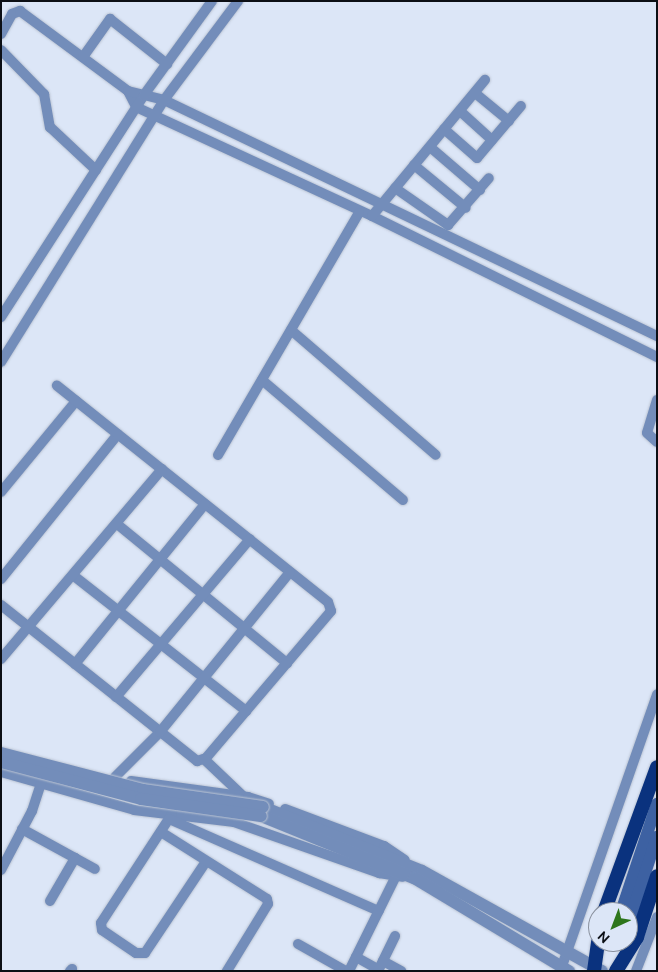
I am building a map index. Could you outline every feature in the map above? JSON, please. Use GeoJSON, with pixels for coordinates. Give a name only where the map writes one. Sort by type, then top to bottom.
{"type":"FeatureCollection","features":[{"type":"Feature","properties":{"kind":"highway"},"geometry":{"type":"LineString","coordinates":[[608,902],[657,767]]}},
{"type":"Feature","properties":{"kind":"highway"},"geometry":{"type":"LineString","coordinates":[[619,966],[637,937],[657,876]]}},
{"type":"Feature","properties":{"kind":"highway"},"geometry":{"type":"LineString","coordinates":[[597,970],[599,952]]}},
{"type":"Feature","properties":{"kind":"main road"},"geometry":{"type":"LineString","coordinates":[[623,902],[657,804]]}},
{"type":"Feature","properties":{"kind":"main road"},"geometry":{"type":"LineString","coordinates":[[635,902],[657,837]]}},
{"type":"Feature","properties":{"kind":"main road"},"geometry":{"type":"LineString","coordinates":[[619,966],[622,952]]}},
{"type":"Feature","properties":{"kind":"street"},"geometry":{"type":"LineString","coordinates":[[1,317],[136,107],[212,1]]}},
{"type":"Feature","properties":{"kind":"street"},"geometry":{"type":"LineString","coordinates":[[1,362],[5,348],[164,100],[238,1]]}},
{"type":"Feature","properties":{"kind":"street"},"geometry":{"type":"LineString","coordinates":[[1,34],[12,14],[20,11],[128,91],[136,107],[359,213],[372,216],[657,358]]}},
{"type":"Feature","properties":{"kind":"street"},"geometry":{"type":"LineString","coordinates":[[83,57],[110,18],[166,64]]}},
{"type":"Feature","properties":{"kind":"street"},"geometry":{"type":"LineString","coordinates":[[1,50],[44,94],[50,127],[96,170]]}},
{"type":"Feature","properties":{"kind":"street"},"geometry":{"type":"LineString","coordinates":[[372,216],[485,80]]}},
{"type":"Feature","properties":{"kind":"street"},"geometry":{"type":"LineString","coordinates":[[128,91],[146,93],[164,100],[383,203],[657,336]]}},
{"type":"Feature","properties":{"kind":"street"},"geometry":{"type":"LineString","coordinates":[[475,93],[509,121]]}},
{"type":"Feature","properties":{"kind":"street"},"geometry":{"type":"LineString","coordinates":[[444,129],[477,158],[521,106]]}},
{"type":"Feature","properties":{"kind":"street"},"geometry":{"type":"LineString","coordinates":[[460,111],[492,140]]}},
{"type":"Feature","properties":{"kind":"street"},"geometry":{"type":"LineString","coordinates":[[430,147],[480,190]]}},
{"type":"Feature","properties":{"kind":"street"},"geometry":{"type":"LineString","coordinates":[[414,165],[466,208]]}},
{"type":"Feature","properties":{"kind":"street"},"geometry":{"type":"LineString","coordinates":[[395,188],[448,226],[466,208],[489,178]]}},
{"type":"Feature","properties":{"kind":"street"},"geometry":{"type":"LineString","coordinates":[[218,456],[359,213]]}},
{"type":"Feature","properties":{"kind":"street"},"geometry":{"type":"LineString","coordinates":[[576,317],[583,300]]}},
{"type":"Feature","properties":{"kind":"street"},"geometry":{"type":"LineString","coordinates":[[291,330],[436,455]]}},
{"type":"Feature","properties":{"kind":"street"},"geometry":{"type":"LineString","coordinates":[[262,380],[404,500]]}},
{"type":"Feature","properties":{"kind":"street"},"geometry":{"type":"LineString","coordinates":[[1,605],[197,761],[204,759],[331,610],[328,602],[57,386]]}},
{"type":"Feature","properties":{"kind":"street"},"geometry":{"type":"LineString","coordinates":[[657,400],[647,433],[657,442]]}},
{"type":"Feature","properties":{"kind":"street"},"geometry":{"type":"LineString","coordinates":[[1,492],[76,401]]}},
{"type":"Feature","properties":{"kind":"street"},"geometry":{"type":"LineString","coordinates":[[1,579],[118,434]]}},
{"type":"Feature","properties":{"kind":"street"},"geometry":{"type":"LineString","coordinates":[[1,659],[30,628],[162,470]]}},
{"type":"Feature","properties":{"kind":"street"},"geometry":{"type":"LineString","coordinates":[[75,664],[205,504]]}},
{"type":"Feature","properties":{"kind":"street"},"geometry":{"type":"LineString","coordinates":[[117,524],[286,663]]}},
{"type":"Feature","properties":{"kind":"street"},"geometry":{"type":"LineString","coordinates":[[116,697],[250,539]]}},
{"type":"Feature","properties":{"kind":"street"},"geometry":{"type":"LineString","coordinates":[[115,777],[160,732],[290,572]]}},
{"type":"Feature","properties":{"kind":"street"},"geometry":{"type":"LineString","coordinates":[[74,576],[246,711]]}},
{"type":"Feature","properties":{"kind":"street"},"geometry":{"type":"LineString","coordinates":[[1,747],[115,777],[244,797],[384,846],[416,874],[565,968],[567,952],[657,694]]}},
{"type":"Feature","properties":{"kind":"street"},"geometry":{"type":"LineString","coordinates":[[1,753],[143,790],[262,812],[416,874],[567,952],[597,970]]}},
{"type":"Feature","properties":{"kind":"street"},"geometry":{"type":"LineString","coordinates":[[204,759],[244,797]]}},
{"type":"Feature","properties":{"kind":"street"},"geometry":{"type":"LineString","coordinates":[[1,870],[22,829],[42,782],[48,760]]}},
{"type":"Feature","properties":{"kind":"street"},"geometry":{"type":"LineString","coordinates":[[1,762],[141,799],[262,812],[397,874]]}},
{"type":"Feature","properties":{"kind":"street"},"geometry":{"type":"LineString","coordinates":[[1,772],[42,782],[134,810],[170,817],[257,828],[379,873],[416,874]]}},
{"type":"Feature","properties":{"kind":"street"},"geometry":{"type":"LineString","coordinates":[[170,817],[101,922],[102,930],[136,953],[145,953],[205,863]]}},
{"type":"Feature","properties":{"kind":"street"},"geometry":{"type":"LineString","coordinates":[[170,817],[379,911]]}},
{"type":"Feature","properties":{"kind":"street"},"geometry":{"type":"LineString","coordinates":[[22,829],[96,869]]}},
{"type":"Feature","properties":{"kind":"street"},"geometry":{"type":"LineString","coordinates":[[160,832],[205,863],[263,896],[268,904],[227,971]]}},
{"type":"Feature","properties":{"kind":"street"},"geometry":{"type":"LineString","coordinates":[[50,900],[75,858]]}},
{"type":"Feature","properties":{"kind":"street"},"geometry":{"type":"LineString","coordinates":[[298,944],[348,971],[397,874]]}},
{"type":"Feature","properties":{"kind":"street"},"geometry":{"type":"LineString","coordinates":[[636,971],[657,917]]}},
{"type":"Feature","properties":{"kind":"street"},"geometry":{"type":"LineString","coordinates":[[380,967],[395,936]]}},
{"type":"Feature","properties":{"kind":"street"},"geometry":{"type":"LineString","coordinates":[[356,957],[380,967],[401,971]]}}]}
